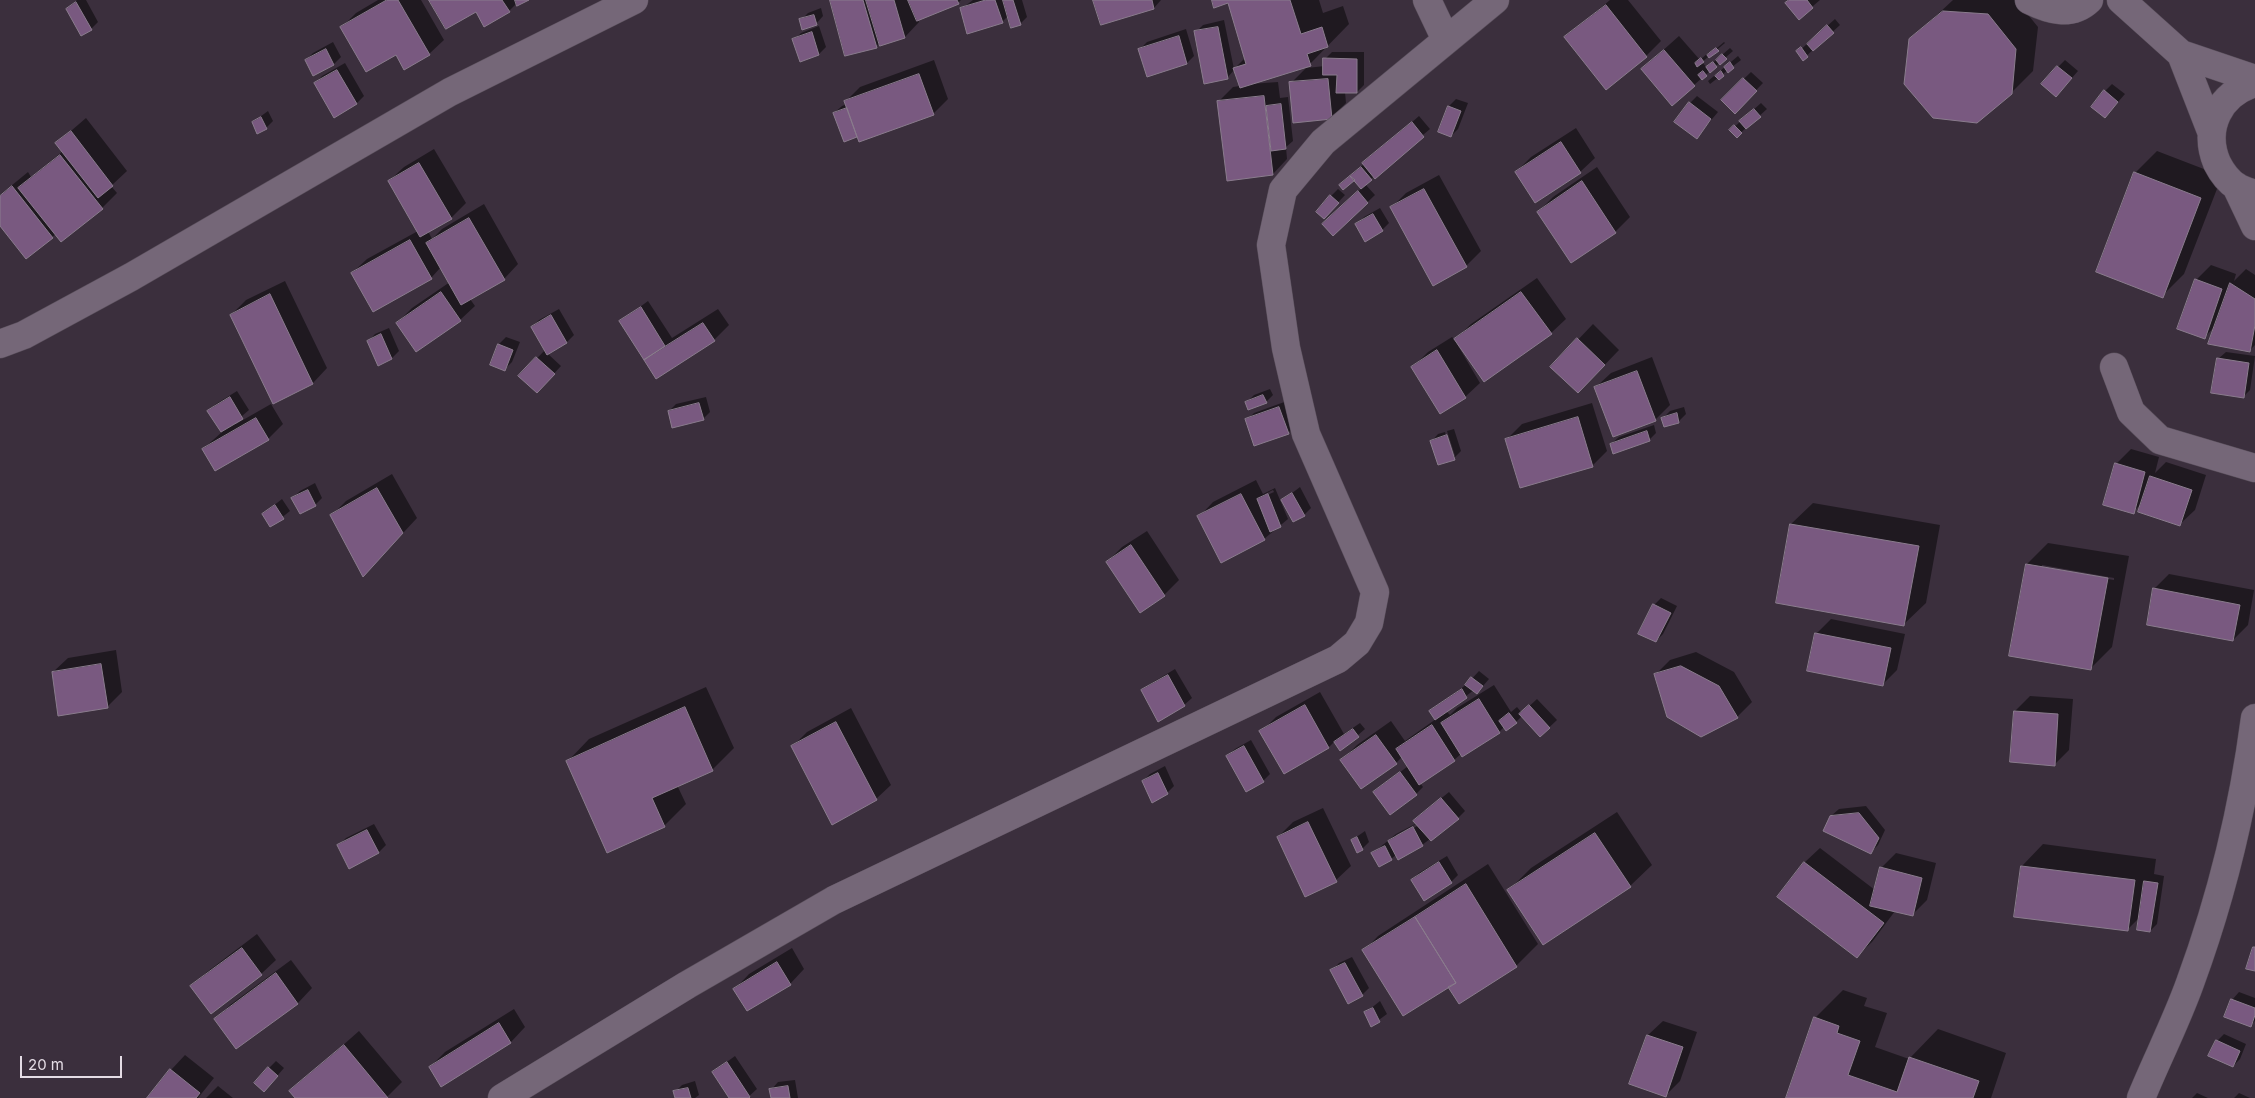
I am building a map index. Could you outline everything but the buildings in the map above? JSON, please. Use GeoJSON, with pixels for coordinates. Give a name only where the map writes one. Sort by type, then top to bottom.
{"type":"FeatureCollection","features":[{"type":"Feature","properties":{"kind":"street"},"geometry":{"type":"LineString","coordinates":[[0,344],[24,335],[131,277],[450,92],[634,0]]}},
{"type":"Feature","properties":{"kind":"street"},"geometry":{"type":"LineString","coordinates":[[1427,0],[1446,40]]}},
{"type":"Feature","properties":{"kind":"street"},"geometry":{"type":"LineString","coordinates":[[502,1098],[687,985],[834,900],[1338,659],[1357,643],[1369,623],[1375,592],[1306,434],[1286,348],[1271,244],[1283,190],[1318,149],[1495,0]]}},
{"type":"Feature","properties":{"kind":"street"},"geometry":{"type":"LineString","coordinates":[[2029,0],[2044,8],[2070,12],[2083,6],[2089,0]]}},
{"type":"Feature","properties":{"kind":"street"},"geometry":{"type":"LineString","coordinates":[[2131,3],[2181,54],[2211,131],[2213,152],[2221,171],[2246,190],[2255,226]]}},
{"type":"Feature","properties":{"kind":"street"},"geometry":{"type":"LineString","coordinates":[[2181,54],[2255,81]]}},
{"type":"Feature","properties":{"kind":"street"},"geometry":{"type":"LineString","coordinates":[[2211,131],[2217,112],[2228,98],[2242,86],[2255,81]]}},
{"type":"Feature","properties":{"kind":"street"},"geometry":{"type":"LineString","coordinates":[[2114,367],[2131,412],[2160,440],[2255,468]]}},
{"type":"Feature","properties":{"kind":"street"},"geometry":{"type":"LineString","coordinates":[[2141,1098],[2190,983],[2229,862],[2249,763],[2255,718]]}}]}
